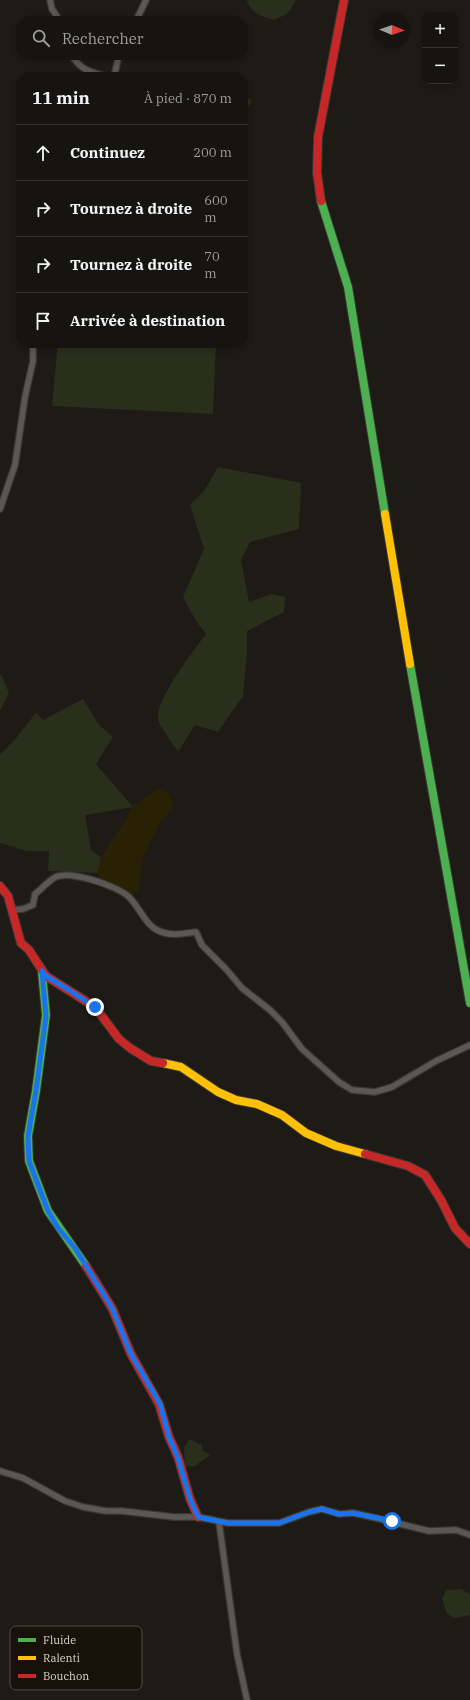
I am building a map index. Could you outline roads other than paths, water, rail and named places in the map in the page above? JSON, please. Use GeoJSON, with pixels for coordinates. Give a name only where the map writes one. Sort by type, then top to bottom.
{"type":"FeatureCollection","features":[{"type":"Feature","properties":{"kind":"street"},"geometry":{"type":"LineString","coordinates":[[50,0],[52,9],[57,16]]}},
{"type":"Feature","properties":{"kind":"street"},"geometry":{"type":"LineString","coordinates":[[138,16],[146,0]]}},
{"type":"Feature","properties":{"kind":"street"},"geometry":{"type":"LineString","coordinates":[[344,0],[318,137],[317,173],[322,208],[348,287],[408,655],[470,1002]]}},
{"type":"Feature","properties":{"kind":"street"},"geometry":{"type":"LineString","coordinates":[[74,60],[77,64],[90,72]]}},
{"type":"Feature","properties":{"kind":"street"},"geometry":{"type":"LineString","coordinates":[[115,72],[118,60]]}},
{"type":"Feature","properties":{"kind":"street"},"geometry":{"type":"LineString","coordinates":[[0,509],[15,465],[25,398],[33,361],[33,348]]}},
{"type":"Feature","properties":{"kind":"street"},"geometry":{"type":"LineString","coordinates":[[11,910],[23,909],[33,905],[36,894],[53,878],[61,875],[78,876],[90,878],[128,897],[145,921],[165,934],[196,932],[202,945],[226,969],[242,988],[270,1010],[282,1022],[302,1050],[338,1082],[352,1090],[375,1092],[392,1087],[430,1064],[470,1045]]}},
{"type":"Feature","properties":{"kind":"street"},"geometry":{"type":"LineString","coordinates":[[0,886],[8,896],[21,942],[29,950],[42,971],[46,976],[95,1007],[119,1039],[151,1061],[181,1067],[218,1092],[236,1100],[257,1104],[282,1115],[306,1134],[336,1146],[408,1166],[425,1175],[441,1200],[455,1228],[470,1244]]}},
{"type":"Feature","properties":{"kind":"street"},"geometry":{"type":"LineString","coordinates":[[42,971],[46,1016],[36,1091],[28,1136],[29,1161],[48,1211],[58,1228],[75,1248],[112,1308],[131,1354],[160,1404],[169,1437],[178,1458],[190,1499],[198,1517]]}},
{"type":"Feature","properties":{"kind":"street"},"geometry":{"type":"LineString","coordinates":[[0,1471],[23,1478],[65,1501],[83,1507],[106,1511],[122,1511],[174,1517],[198,1517],[219,1522],[279,1523],[322,1509],[339,1514],[353,1513],[429,1531],[456,1530],[470,1535]]}},
{"type":"Feature","properties":{"kind":"street"},"geometry":{"type":"LineString","coordinates":[[219,1522],[237,1654],[248,1700]]}}]}
